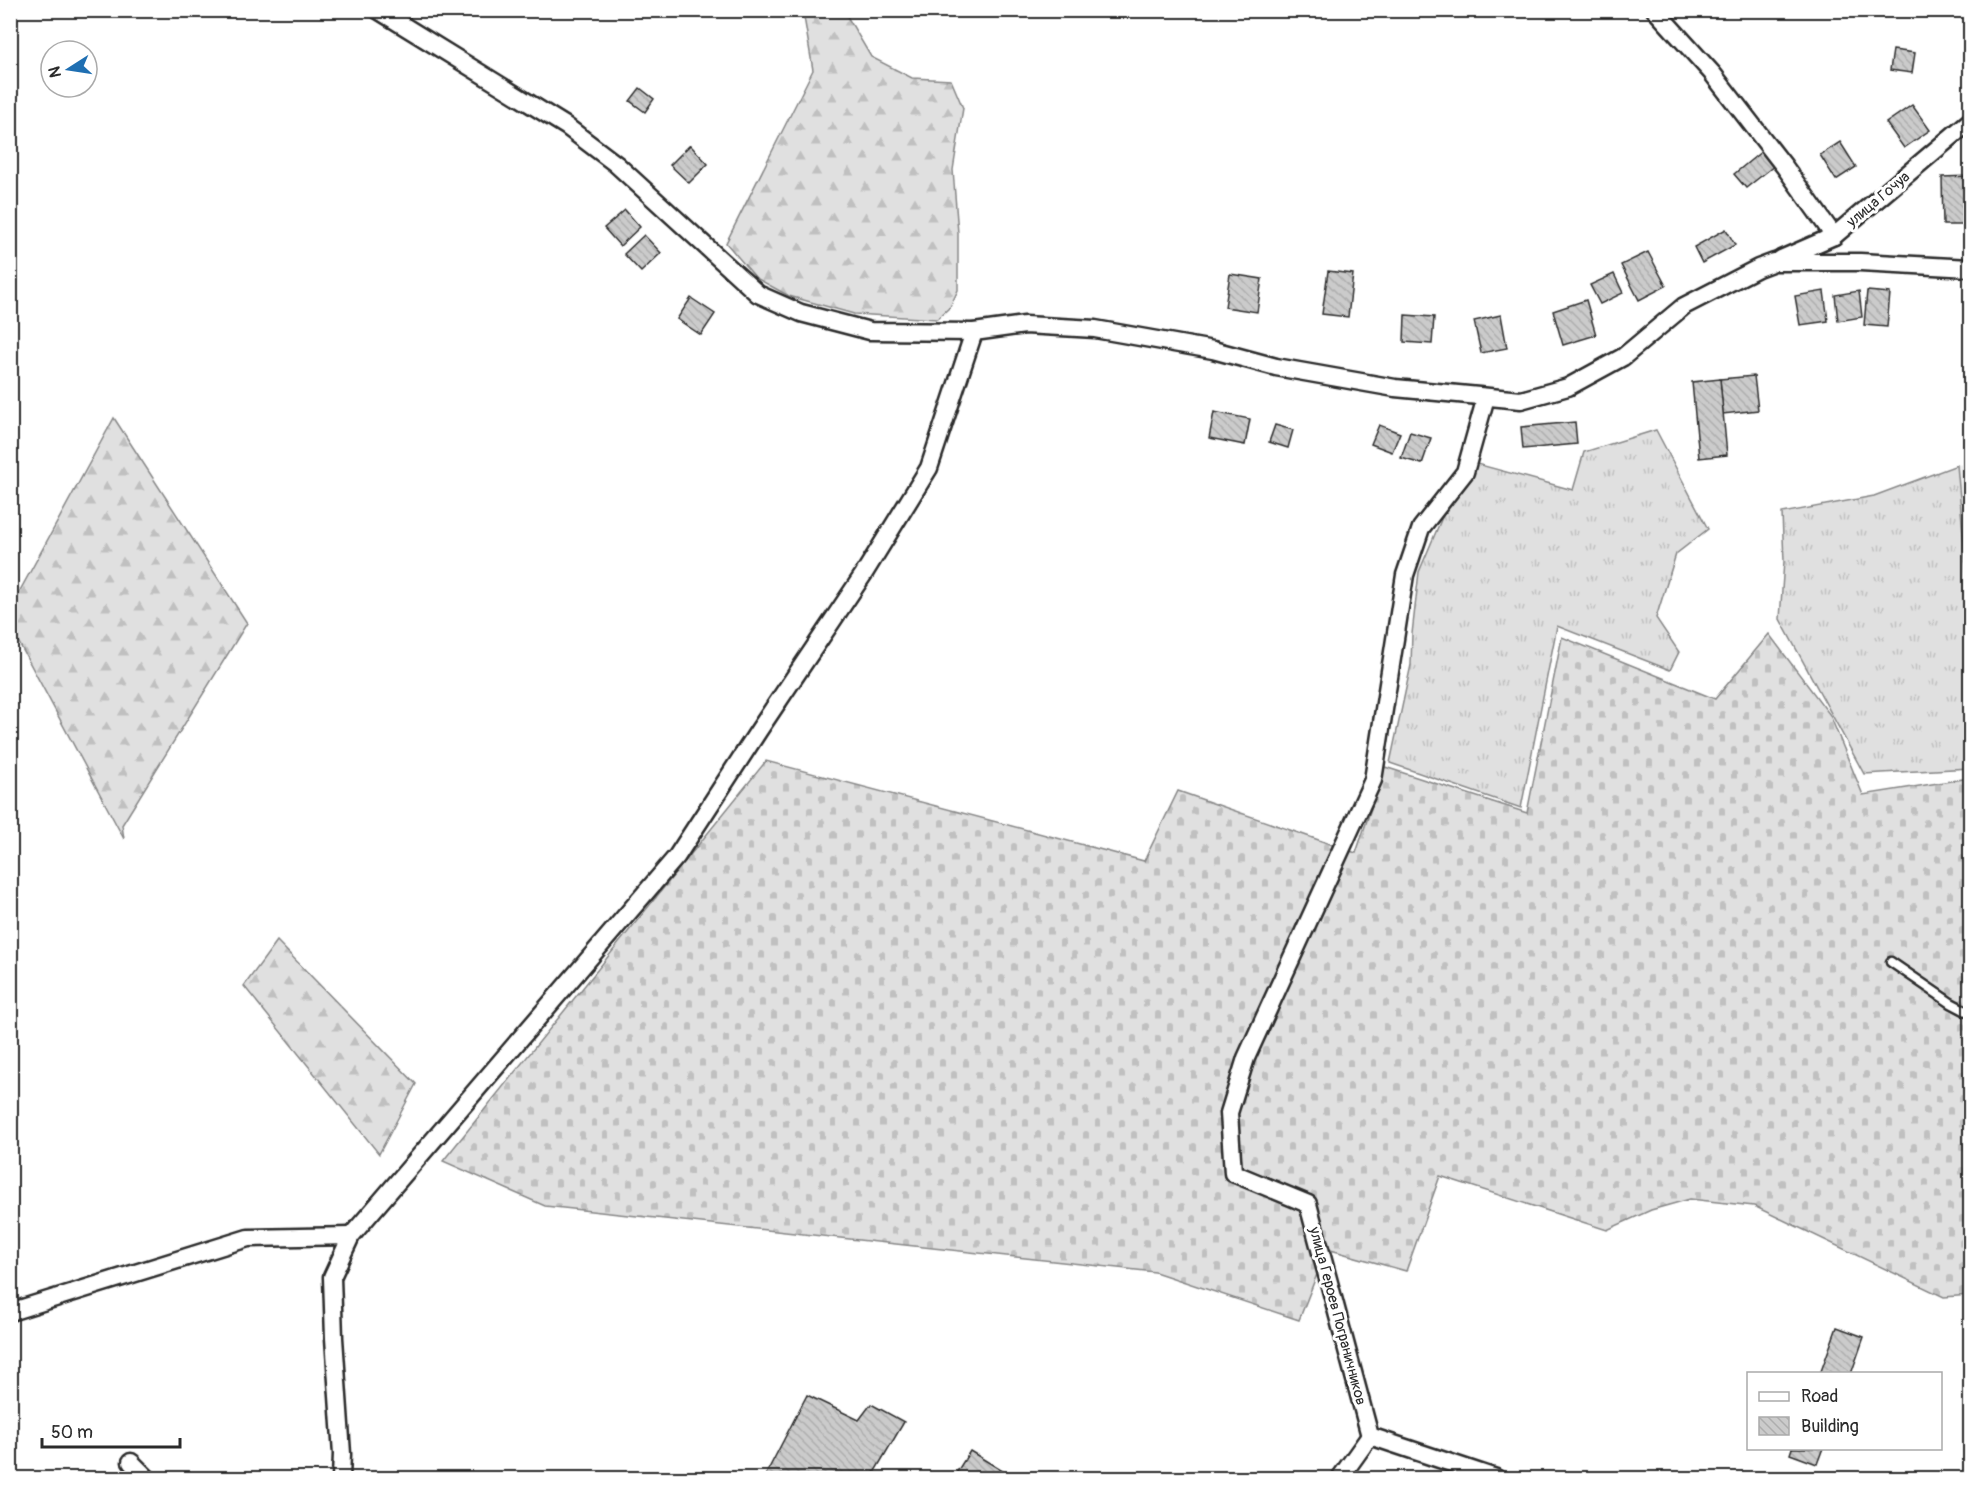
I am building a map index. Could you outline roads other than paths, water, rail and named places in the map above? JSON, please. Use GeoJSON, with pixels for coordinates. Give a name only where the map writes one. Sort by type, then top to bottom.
{"type":"FeatureCollection","features":[{"type":"Feature","properties":{"kind":"street","name":"улица Гочуа"},"geometry":{"type":"LineString","coordinates":[[378,10],[566,126],[616,164],[758,294],[801,313],[870,331],[974,332],[1026,325],[1095,329],[1213,350],[1276,367],[1395,388],[1521,400],[1568,387],[1623,357],[1684,306],[1758,268],[1834,236],[1971,121]]}},
{"type":"Feature","properties":{"kind":"street"},"geometry":{"type":"LineString","coordinates":[[1655,10],[1712,73],[1784,166],[1834,236]]}},
{"type":"Feature","properties":{"kind":"street"},"geometry":{"type":"LineString","coordinates":[[1774,262],[1860,262],[1971,268]]}},
{"type":"Feature","properties":{"kind":"street"},"geometry":{"type":"LineString","coordinates":[[341,1479],[342,1454],[332,1277],[351,1236],[677,856],[863,575],[929,468],[974,332]]}},
{"type":"Feature","properties":{"kind":"street","name":"улица Героев Пограничников"},"geometry":{"type":"LineString","coordinates":[[1370,1436],[1308,1204],[1233,1173],[1229,1113],[1246,1058],[1373,780],[1404,575],[1421,528],[1465,472],[1486,397]]}},
{"type":"Feature","properties":{"kind":"street"},"geometry":{"type":"LineString","coordinates":[[10,1312],[248,1238],[351,1236]]}},
{"type":"Feature","properties":{"kind":"street"},"geometry":{"type":"LineString","coordinates":[[1340,1479],[1370,1436],[1496,1479]]}},
{"type":"Feature","properties":{"kind":"street"},"geometry":{"type":"LineString","coordinates":[[131,1462],[147,1479]]}},
{"type":"Feature","properties":{"kind":"lane"},"geometry":{"type":"LineString","coordinates":[[1891,962],[1951,1003],[1971,1013]]}}]}
